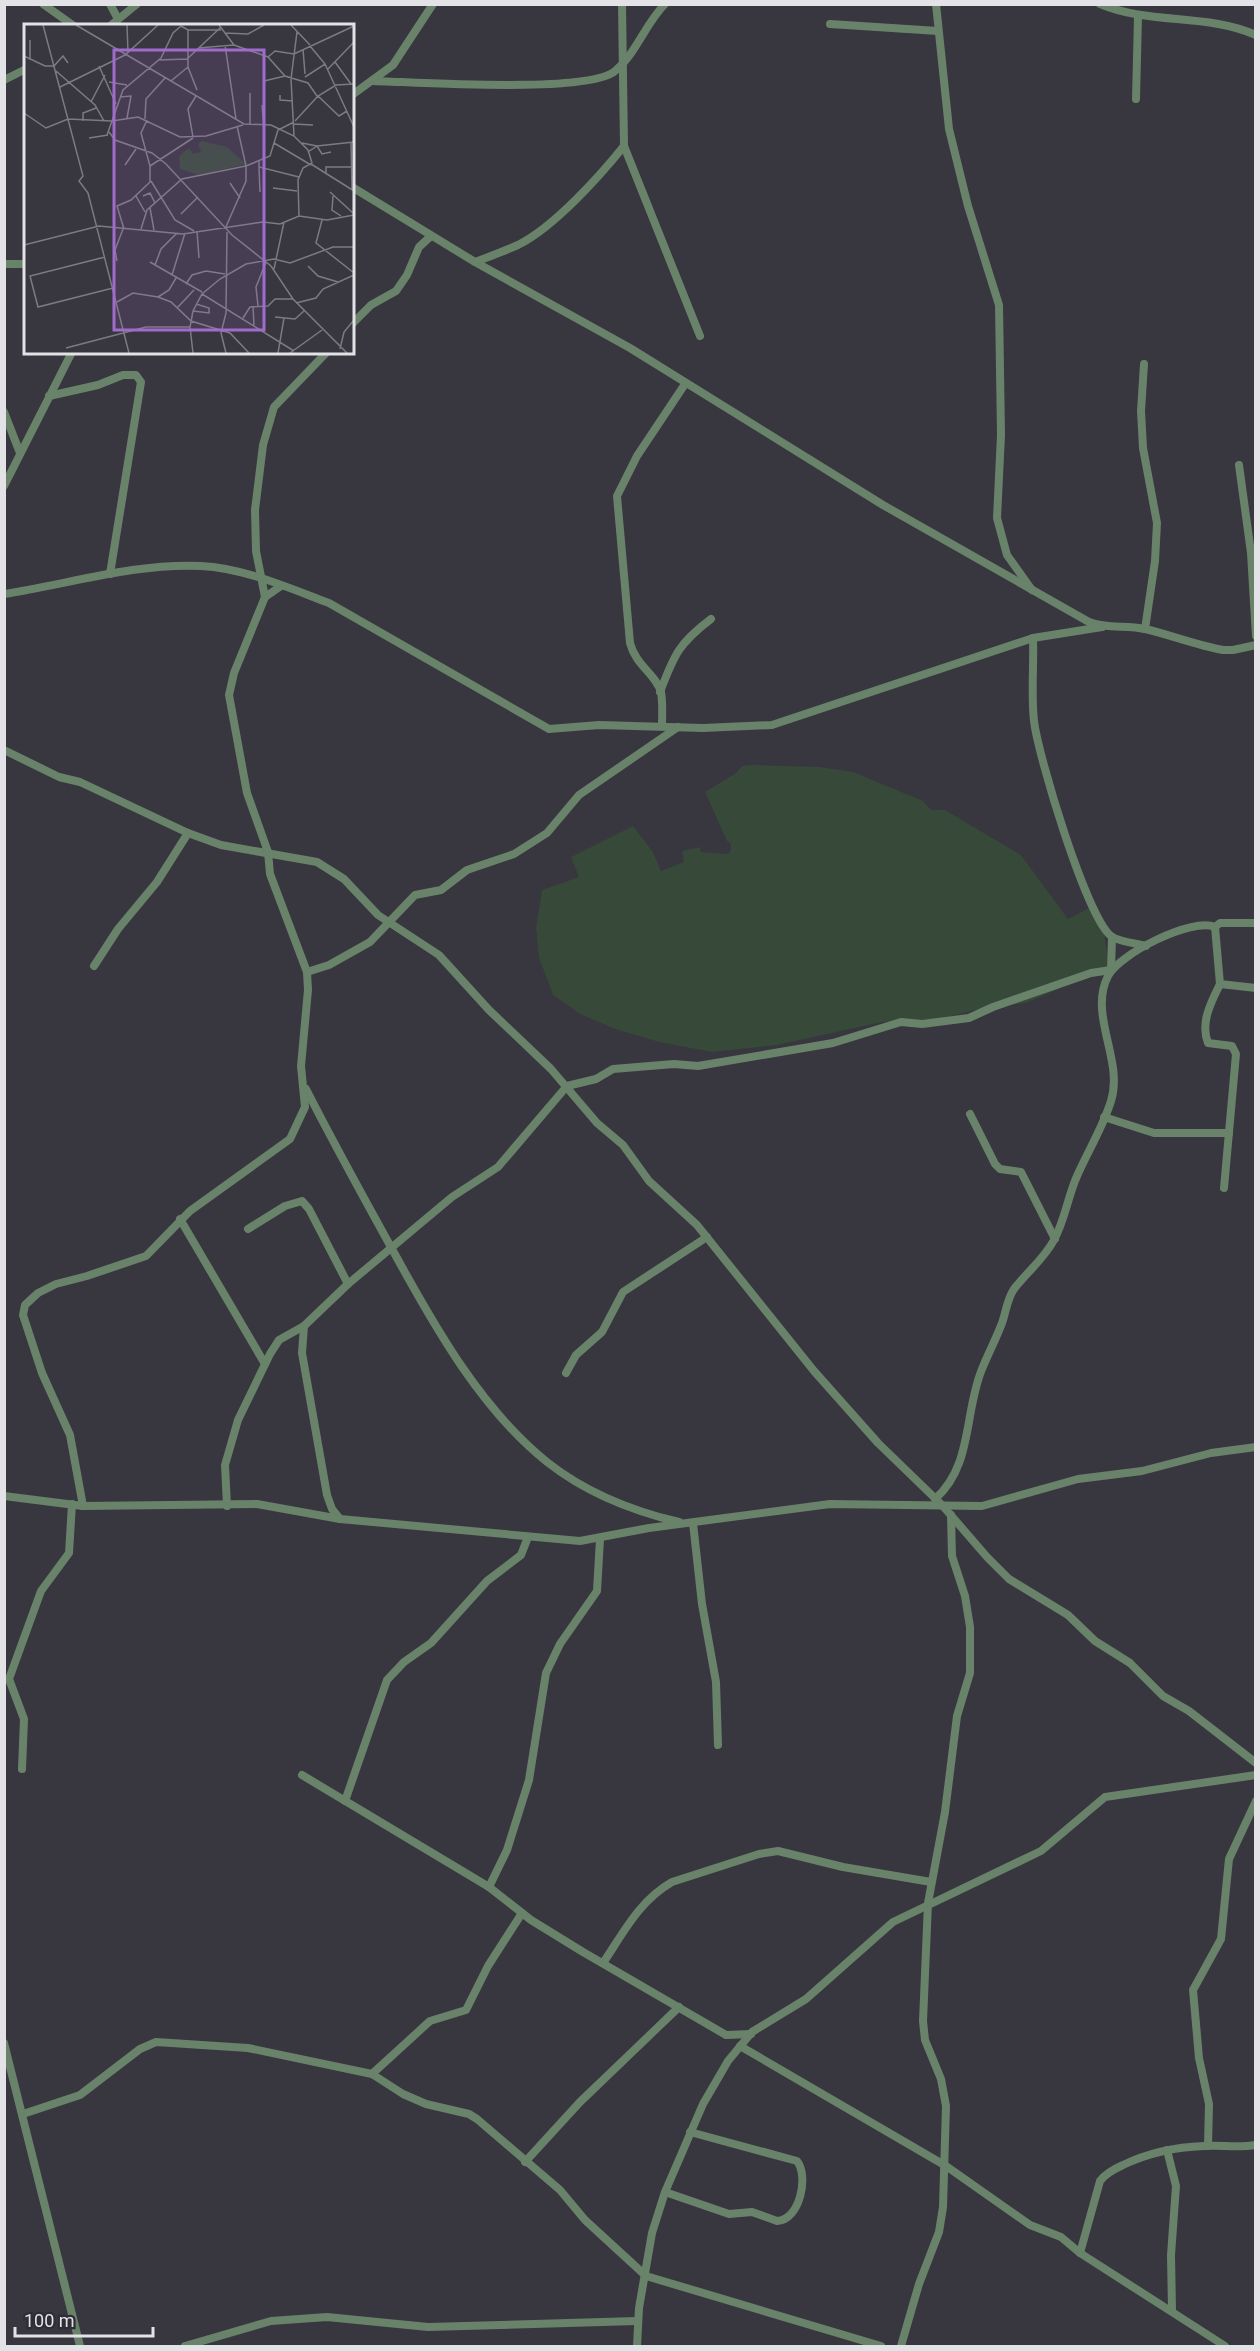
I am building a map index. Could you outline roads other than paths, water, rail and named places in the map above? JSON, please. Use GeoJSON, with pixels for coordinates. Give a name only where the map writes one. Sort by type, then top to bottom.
{"type":"FeatureCollection","features":[{"type":"Feature","properties":{"kind":"street"},"geometry":{"type":"LineString","coordinates":[[43,4],[71,24]]}},
{"type":"Feature","properties":{"kind":"street"},"geometry":{"type":"LineString","coordinates":[[110,4],[118,19]]}},
{"type":"Feature","properties":{"kind":"street"},"geometry":{"type":"LineString","coordinates":[[112,24],[137,4]]}},
{"type":"Feature","properties":{"kind":"street"},"geometry":{"type":"LineString","coordinates":[[354,94],[372,81],[402,53],[433,4]]}},
{"type":"Feature","properties":{"kind":"street"},"geometry":{"type":"LineString","coordinates":[[622,4],[624,146],[700,336]]}},
{"type":"Feature","properties":{"kind":"street"},"geometry":{"type":"LineString","coordinates":[[372,81],[514,85],[597,79],[614,73],[665,4]]}},
{"type":"Feature","properties":{"kind":"street"},"geometry":{"type":"LineString","coordinates":[[936,4],[949,129],[968,206],[999,305],[1001,435],[997,518],[1007,555],[1034,593]]}},
{"type":"Feature","properties":{"kind":"street"},"geometry":{"type":"LineString","coordinates":[[1100,4],[1138,16],[1204,21],[1256,35]]}},
{"type":"Feature","properties":{"kind":"street"},"geometry":{"type":"LineString","coordinates":[[1136,99],[1138,16]]}},
{"type":"Feature","properties":{"kind":"street"},"geometry":{"type":"LineString","coordinates":[[830,24],[938,31]]}},
{"type":"Feature","properties":{"kind":"street"},"geometry":{"type":"LineString","coordinates":[[4,80],[24,70]]}},
{"type":"Feature","properties":{"kind":"street"},"geometry":{"type":"LineString","coordinates":[[475,262],[520,244],[540,230],[581,194],[624,146]]}},
{"type":"Feature","properties":{"kind":"street"},"geometry":{"type":"LineString","coordinates":[[354,188],[475,262],[630,348],[883,505],[1034,593],[1102,627]]}},
{"type":"Feature","properties":{"kind":"street"},"geometry":{"type":"LineString","coordinates":[[354,322],[371,305],[396,291],[407,275],[419,247],[431,236]]}},
{"type":"Feature","properties":{"kind":"street"},"geometry":{"type":"LineString","coordinates":[[4,264],[24,264]]}},
{"type":"Feature","properties":{"kind":"street"},"geometry":{"type":"LineString","coordinates":[[4,486],[71,354]]}},
{"type":"Feature","properties":{"kind":"street"},"geometry":{"type":"LineString","coordinates":[[265,597],[256,551],[255,493],[271,414],[283,396],[325,354]]}},
{"type":"Feature","properties":{"kind":"street"},"geometry":{"type":"LineString","coordinates":[[1144,364],[1141,411],[1143,448],[1157,524],[1155,561],[1145,629]]}},
{"type":"Feature","properties":{"kind":"street"},"geometry":{"type":"LineString","coordinates":[[49,396],[98,385],[129,374],[136,375],[141,382],[110,574]]}},
{"type":"Feature","properties":{"kind":"street"},"geometry":{"type":"LineString","coordinates":[[662,726],[660,692],[657,684],[639,665],[630,643],[617,496],[637,456],[686,384]]}},
{"type":"Feature","properties":{"kind":"street"},"geometry":{"type":"LineString","coordinates":[[4,412],[20,453]]}},
{"type":"Feature","properties":{"kind":"street"},"geometry":{"type":"LineString","coordinates":[[1239,465],[1251,553],[1256,636]]}},
{"type":"Feature","properties":{"kind":"street"},"geometry":{"type":"LineString","coordinates":[[4,594],[110,574],[171,566],[203,566],[260,580],[329,603],[549,729],[599,724],[678,727],[772,724],[1034,638],[1102,627],[1122,626],[1145,629],[1223,650],[1256,645]]}},
{"type":"Feature","properties":{"kind":"street"},"geometry":{"type":"LineString","coordinates":[[83,1506],[70,1435],[42,1373],[22,1315],[28,1301],[56,1284],[146,1256],[156,1248],[180,1219],[290,1139],[305,1107],[302,1066],[308,990],[307,972],[270,874],[268,852],[247,793],[229,695],[234,673],[265,597],[281,586]]}},
{"type":"Feature","properties":{"kind":"street"},"geometry":{"type":"LineString","coordinates":[[660,692],[678,649],[687,637],[711,619]]}},
{"type":"Feature","properties":{"kind":"street"},"geometry":{"type":"LineString","coordinates":[[1034,638],[1034,719],[1038,742],[1074,861],[1101,924],[1112,937],[1146,946]]}},
{"type":"Feature","properties":{"kind":"street"},"geometry":{"type":"LineString","coordinates":[[307,972],[329,965],[358,950],[390,923],[415,895],[441,890],[467,870],[514,854],[547,833],[579,795],[678,727]]}},
{"type":"Feature","properties":{"kind":"street"},"geometry":{"type":"LineString","coordinates":[[4,750],[59,777],[80,782],[188,833],[221,845],[309,859],[329,868],[356,890],[378,915],[439,955],[489,1010],[567,1086],[589,1115],[623,1145],[649,1181],[692,1219],[807,1362],[878,1443],[939,1502],[1010,1579],[1068,1615],[1095,1641],[1130,1664],[1163,1696],[1189,1711],[1256,1763]]}},
{"type":"Feature","properties":{"kind":"street"},"geometry":{"type":"LineString","coordinates":[[94,966],[118,929],[157,882],[188,833]]}},
{"type":"Feature","properties":{"kind":"street"},"geometry":{"type":"LineString","coordinates":[[227,1506],[225,1465],[242,1410],[279,1340],[304,1326],[348,1284],[452,1197],[498,1167],[567,1086],[596,1079],[614,1069],[674,1064],[698,1066],[833,1043],[901,1022],[922,1024],[969,1018],[993,1007],[1091,973],[1111,970],[1146,946],[1192,926],[1206,923],[1215,927]]}},
{"type":"Feature","properties":{"kind":"street"},"geometry":{"type":"LineString","coordinates":[[1215,927],[1220,923],[1256,923]]}},
{"type":"Feature","properties":{"kind":"street"},"geometry":{"type":"LineString","coordinates":[[1215,927],[1220,984],[1209,1008],[1205,1037],[1208,1043],[1232,1046],[1235,1050],[1224,1188]]}},
{"type":"Feature","properties":{"kind":"street"},"geometry":{"type":"LineString","coordinates":[[939,1502],[963,1454],[978,1381],[1013,1291],[1055,1239],[1076,1177],[1104,1117],[1115,1086],[1102,992],[1111,970],[1112,937]]}},
{"type":"Feature","properties":{"kind":"street"},"geometry":{"type":"LineString","coordinates":[[1220,984],[1256,988]]}},
{"type":"Feature","properties":{"kind":"street"},"geometry":{"type":"LineString","coordinates":[[304,1084],[364,1202],[443,1341],[460,1365],[535,1452],[568,1476],[602,1495],[655,1516],[689,1523]]}},
{"type":"Feature","properties":{"kind":"street"},"geometry":{"type":"LineString","coordinates":[[970,1114],[995,1164],[1000,1169],[1021,1172],[1055,1239]]}},
{"type":"Feature","properties":{"kind":"street"},"geometry":{"type":"LineString","coordinates":[[1104,1117],[1154,1133],[1229,1133]]}},
{"type":"Feature","properties":{"kind":"street"},"geometry":{"type":"LineString","coordinates":[[248,1229],[285,1206],[302,1202],[309,1209],[348,1284]]}},
{"type":"Feature","properties":{"kind":"street"},"geometry":{"type":"LineString","coordinates":[[180,1219],[265,1364]]}},
{"type":"Feature","properties":{"kind":"street"},"geometry":{"type":"LineString","coordinates":[[566,1373],[576,1355],[602,1332],[623,1292],[707,1237]]}},
{"type":"Feature","properties":{"kind":"street"},"geometry":{"type":"LineString","coordinates":[[304,1326],[302,1353],[327,1495],[332,1509],[340,1519]]}},
{"type":"Feature","properties":{"kind":"street"},"geometry":{"type":"LineString","coordinates":[[4,1496],[83,1506],[257,1504],[340,1519],[580,1541],[600,1539],[632,1531],[830,1504],[939,1502],[982,1506],[1078,1479],[1142,1471],[1211,1453],[1256,1447]]}},
{"type":"Feature","properties":{"kind":"street"},"geometry":{"type":"LineString","coordinates":[[22,1769],[24,1719],[9,1679],[41,1591],[69,1553],[72,1504]]}},
{"type":"Feature","properties":{"kind":"street"},"geometry":{"type":"LineString","coordinates":[[901,2346],[919,2284],[939,2232],[946,2166],[946,2106],[941,2079],[923,2031],[928,1903],[945,1812],[957,1716],[970,1672],[966,1596],[952,1556],[951,1515]]}},
{"type":"Feature","properties":{"kind":"street"},"geometry":{"type":"LineString","coordinates":[[689,1523],[714,1672],[718,1745]]}},
{"type":"Feature","properties":{"kind":"street"},"geometry":{"type":"LineString","coordinates":[[345,1801],[392,1671],[431,1643],[467,1600],[521,1555],[528,1537]]}},
{"type":"Feature","properties":{"kind":"street"},"geometry":{"type":"LineString","coordinates":[[489,1887],[507,1850],[529,1780],[546,1672],[560,1644],[597,1591],[600,1539]]}},
{"type":"Feature","properties":{"kind":"street"},"geometry":{"type":"LineString","coordinates":[[302,1775],[489,1887],[522,1913],[603,1963],[726,2035],[737,2049],[946,2166],[1030,2225],[1061,2237],[1080,2253],[1225,2346]]}},
{"type":"Feature","properties":{"kind":"street"},"geometry":{"type":"LineString","coordinates":[[637,2346],[637,2321],[652,2234],[665,2192],[703,2104],[737,2049],[751,2034],[806,1999],[893,1922],[928,1903],[959,1892],[1041,1851],[1105,1797],[1256,1775]]}},
{"type":"Feature","properties":{"kind":"street"},"geometry":{"type":"LineString","coordinates":[[1208,2146],[1209,2104],[1199,2058],[1193,1990],[1221,1939],[1229,1858],[1256,1801]]}},
{"type":"Feature","properties":{"kind":"street"},"geometry":{"type":"LineString","coordinates":[[603,1963],[646,1900],[658,1890],[672,1882],[770,1851],[931,1882]]}},
{"type":"Feature","properties":{"kind":"street"},"geometry":{"type":"LineString","coordinates":[[372,2074],[430,2021],[466,2010],[488,1966],[522,1913]]}},
{"type":"Feature","properties":{"kind":"street"},"geometry":{"type":"LineString","coordinates":[[525,2162],[580,2102],[679,2007]]}},
{"type":"Feature","properties":{"kind":"street"},"geometry":{"type":"LineString","coordinates":[[726,2035],[751,2034]]}},
{"type":"Feature","properties":{"kind":"street"},"geometry":{"type":"LineString","coordinates":[[23,2114],[80,2095],[94,2087],[140,2049],[156,2042],[248,2048],[372,2074],[403,2094],[426,2104],[469,2114],[560,2190],[585,2220],[646,2276],[881,2346]]}},
{"type":"Feature","properties":{"kind":"street"},"geometry":{"type":"LineString","coordinates":[[4,2043],[80,2346]]}},
{"type":"Feature","properties":{"kind":"street"},"geometry":{"type":"LineString","coordinates":[[665,2192],[729,2214],[752,2212],[777,2221],[791,2216],[798,2207],[801,2167],[797,2162],[690,2132]]}},
{"type":"Feature","properties":{"kind":"street"},"geometry":{"type":"LineString","coordinates":[[1080,2253],[1097,2190],[1104,2175],[1142,2157],[1167,2150],[1256,2145]]}},
{"type":"Feature","properties":{"kind":"street"},"geometry":{"type":"LineString","coordinates":[[1167,2150],[1176,2186],[1171,2255],[1172,2310]]}},
{"type":"Feature","properties":{"kind":"street"},"geometry":{"type":"LineString","coordinates":[[185,2346],[271,2321],[327,2317],[428,2327],[637,2321]]}},
{"type":"Feature","properties":{"kind":"street"},"geometry":{"type":"LineString","coordinates":[[903,2336],[910,2346]]}}]}
